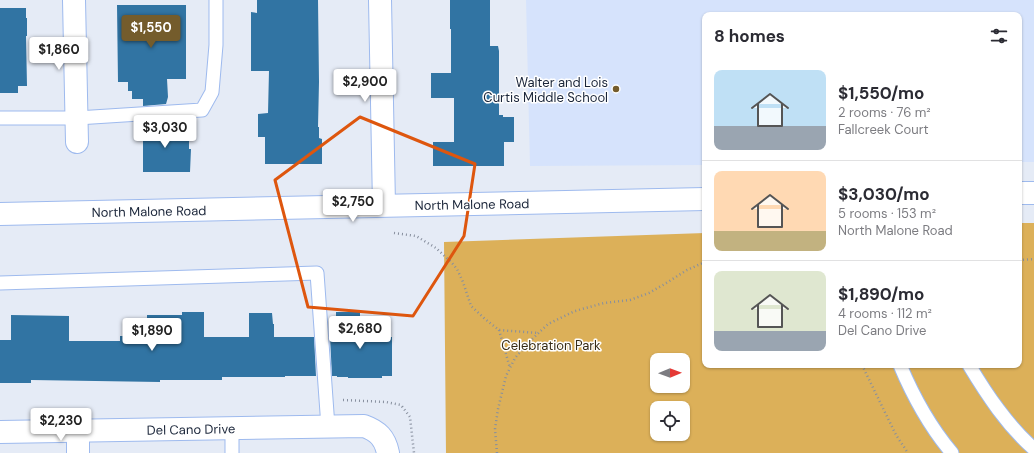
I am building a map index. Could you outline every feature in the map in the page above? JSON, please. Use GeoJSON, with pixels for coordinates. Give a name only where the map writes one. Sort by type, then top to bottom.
{"type":"FeatureCollection","features":[{"type":"Feature","properties":{"kind":"street"},"geometry":{"type":"LineString","coordinates":[[74,0],[77,142]]}},
{"type":"Feature","properties":{"kind":"street"},"geometry":{"type":"LineString","coordinates":[[380,0],[384,205]]}},
{"type":"Feature","properties":{"kind":"street"},"geometry":{"type":"LineString","coordinates":[[1022,193],[1034,193]]}},
{"type":"Feature","properties":{"kind":"street","name":"North Malone Road"},"geometry":{"type":"LineString","coordinates":[[0,214],[702,199]]}},
{"type":"Feature","properties":{"kind":"street","name":"Del Cano Drive"},"geometry":{"type":"LineString","coordinates":[[0,432],[364,426],[373,430],[384,444]]}},
{"type":"Feature","properties":{"kind":"street"},"geometry":{"type":"LineString","coordinates":[[78,431],[78,453]]}},
{"type":"Feature","properties":{"kind":"lane"},"geometry":{"type":"LineString","coordinates":[[0,118],[77,118],[202,110],[212,92],[216,45],[216,0]]}},
{"type":"Feature","properties":{"kind":"lane"},"geometry":{"type":"LineString","coordinates":[[0,283],[317,273],[328,426]]}},
{"type":"Feature","properties":{"kind":"lane"},"geometry":{"type":"LineString","coordinates":[[901,368],[908,385],[926,416],[952,453]]}},
{"type":"Feature","properties":{"kind":"lane"},"geometry":{"type":"LineString","coordinates":[[971,368],[984,390],[1004,417],[1026,442],[1034,448]]}},
{"type":"Feature","properties":{"kind":"lane"},"geometry":{"type":"LineString","coordinates":[[232,428],[232,453]]}},
{"type":"Feature","properties":{"kind":"path"},"geometry":{"type":"LineString","coordinates":[[394,233],[416,236],[436,248],[457,269],[471,306],[499,330],[538,333]]}},
{"type":"Feature","properties":{"kind":"path"},"geometry":{"type":"LineString","coordinates":[[1022,260],[1034,259]]}},
{"type":"Feature","properties":{"kind":"path"},"geometry":{"type":"LineString","coordinates":[[497,453],[496,429],[498,408],[506,376],[515,358],[538,333],[548,324],[575,311],[604,303],[630,300],[649,293],[687,270],[702,263]]}},
{"type":"Feature","properties":{"kind":"path"},"geometry":{"type":"LineString","coordinates":[[499,330],[510,368]]}},
{"type":"Feature","properties":{"kind":"path"},"geometry":{"type":"LineString","coordinates":[[863,368],[896,435],[908,453]]}},
{"type":"Feature","properties":{"kind":"highlighted area"},"geometry":{"type":"Polygon","coordinates":[[[360,117],[475,164],[464,236],[413,316],[308,307],[275,180],[360,117]]]}},
{"type":"Feature","properties":{"kind":"shaded area","name":"Walter and Lois Curtis Middle School"},"geometry":{"type":"Polygon","coordinates":[[[526,0],[1034,0],[1034,162],[1022,162],[1022,12],[702,12],[702,165],[530,166],[526,0]]]}},
{"type":"Feature","properties":{"kind":"green space","name":"Celebration Park"},"geometry":{"type":"Polygon","coordinates":[[[1022,223],[1034,223],[1034,453],[446,453],[444,242],[702,233],[702,368],[1022,368],[1022,223]]]}},
{"type":"Feature","properties":{"kind":"building"},"geometry":{"type":"Polygon","coordinates":[[[257,0],[318,0],[318,127],[319,138],[322,139],[322,164],[265,164],[265,137],[258,137],[258,114],[268,113],[269,71],[251,71],[251,12],[257,13],[257,0]]]}},
{"type":"Feature","properties":{"kind":"building"},"geometry":{"type":"Polygon","coordinates":[[[450,0],[490,0],[490,46],[498,46],[499,51],[499,115],[503,115],[503,117],[514,117],[514,142],[504,142],[504,166],[433,166],[433,142],[454,142],[454,98],[431,98],[431,73],[451,73],[450,0]]]}},
{"type":"Feature","properties":{"kind":"building"},"geometry":{"type":"Polygon","coordinates":[[[117,5],[186,5],[186,79],[167,79],[168,97],[166,104],[143,106],[143,99],[132,99],[132,91],[128,91],[128,82],[118,82],[117,5]]]}},
{"type":"Feature","properties":{"kind":"building"},"geometry":{"type":"Polygon","coordinates":[[[0,8],[26,8],[27,86],[18,86],[18,93],[0,93],[0,8]]]}},
{"type":"Feature","properties":{"kind":"building"},"geometry":{"type":"Polygon","coordinates":[[[164,120],[163,129],[189,129],[189,149],[191,149],[190,172],[143,172],[143,122],[164,120]]]}},
{"type":"Feature","properties":{"kind":"building"},"geometry":{"type":"Polygon","coordinates":[[[182,312],[204,312],[204,337],[249,337],[249,313],[272,313],[274,337],[314,337],[316,376],[222,377],[222,380],[160,380],[160,382],[31,380],[31,383],[0,383],[0,340],[11,340],[11,315],[69,316],[69,341],[120,341],[120,336],[147,336],[147,315],[182,315],[182,312]]]}},
{"type":"Feature","properties":{"kind":"building"},"geometry":{"type":"Polygon","coordinates":[[[336,312],[360,312],[360,332],[387,331],[387,337],[392,337],[392,376],[382,376],[382,378],[348,378],[332,376],[330,337],[336,338],[336,312]]]}},
{"type":"Feature","properties":{"kind":"place","name":"Walter and Lois Curtis Middle School"},"geometry":{"type":"Point","coordinates":[616,89]}}]}
